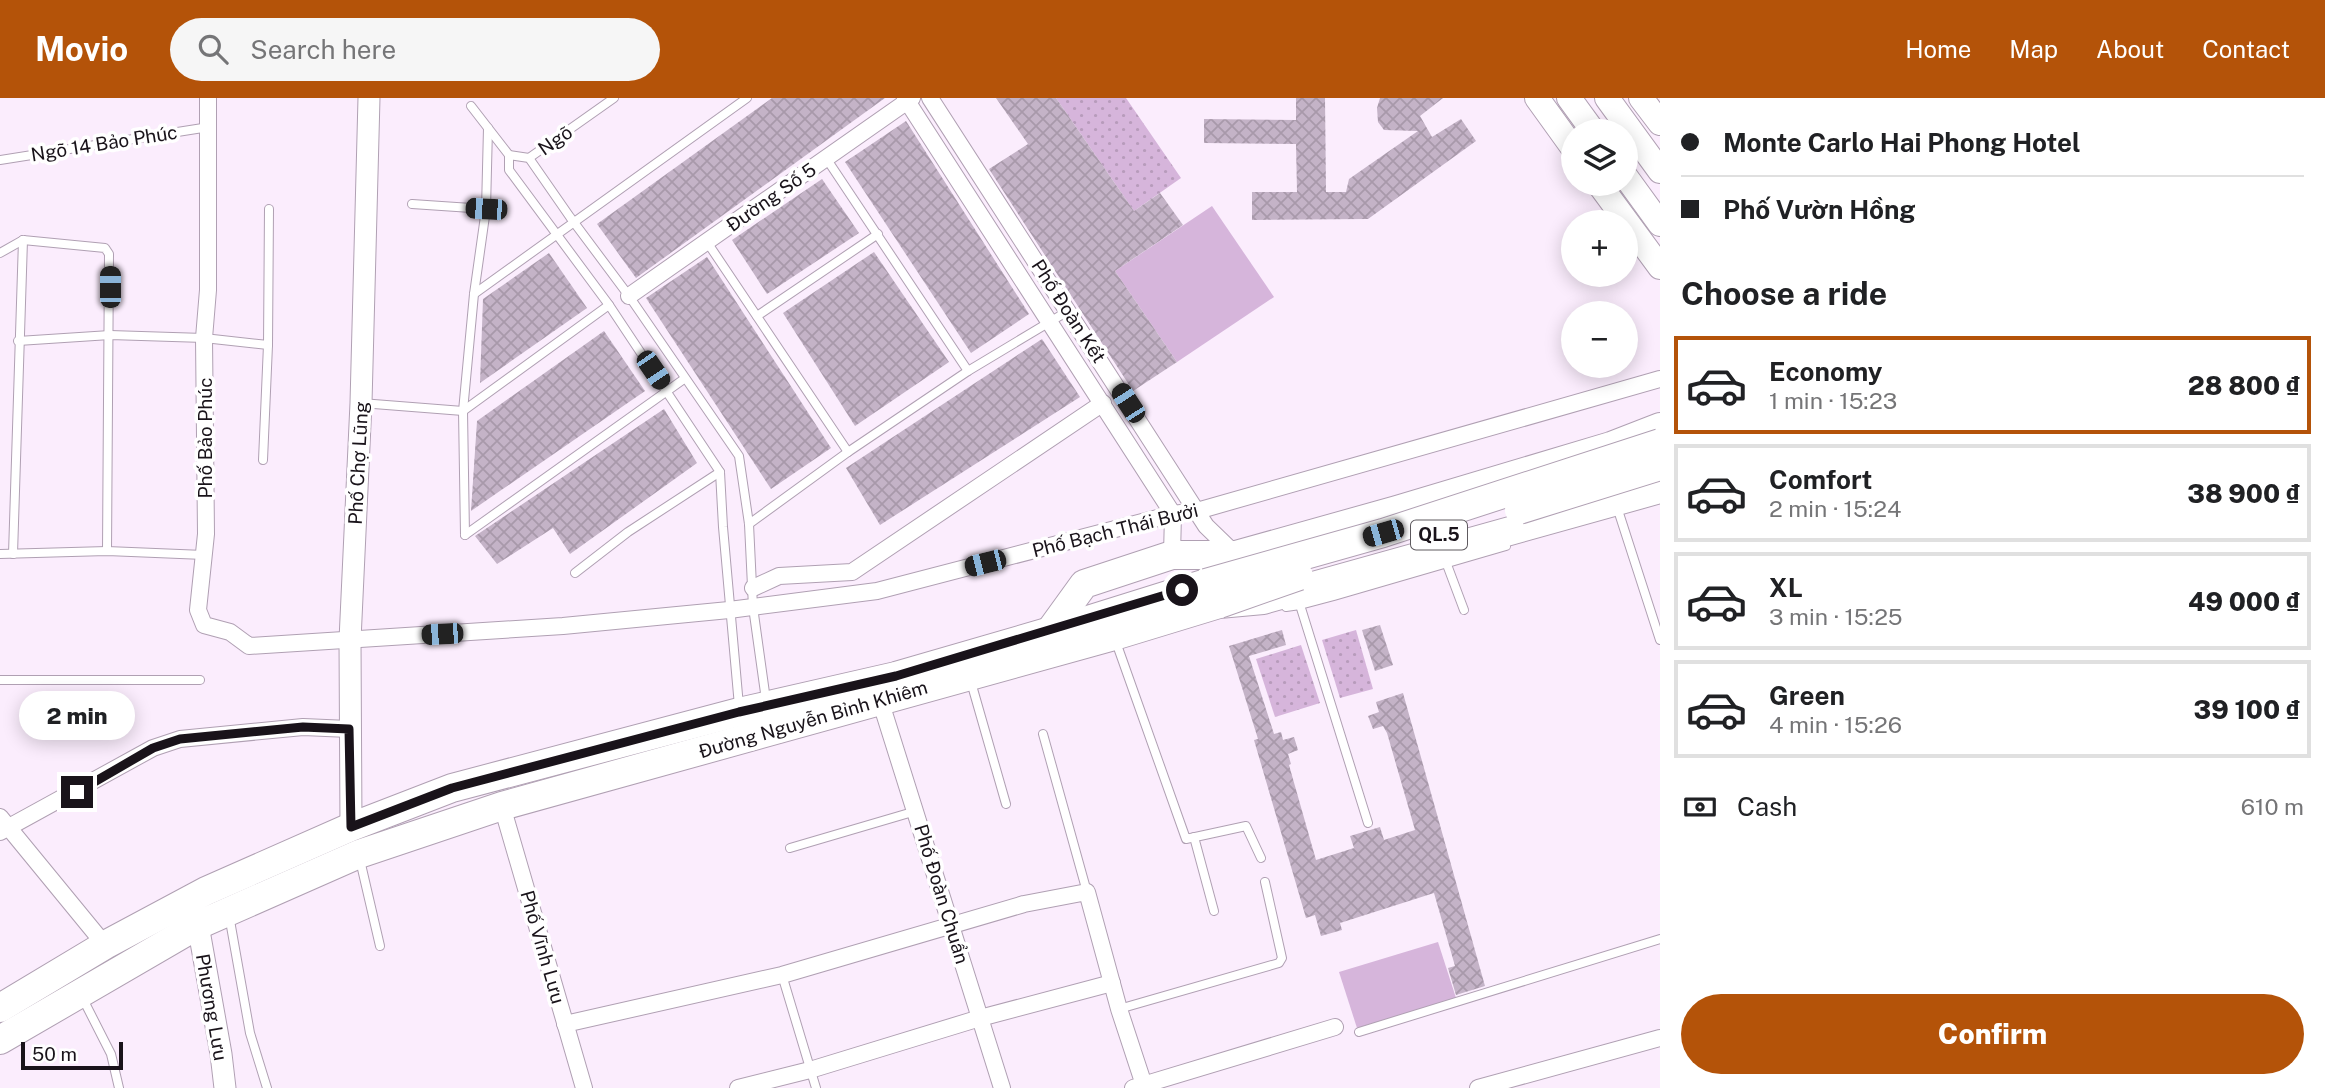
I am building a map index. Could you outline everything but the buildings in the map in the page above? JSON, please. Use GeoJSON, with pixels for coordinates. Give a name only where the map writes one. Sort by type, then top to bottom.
{"type":"FeatureCollection","features":[{"type":"Feature","properties":{"kind":"highway","name":"Đường Nguyễn Bỉnh Khiêm"},"geometry":{"type":"LineString","coordinates":[[1213,593],[1236,555],[1611,446],[1660,427]]}},
{"type":"Feature","properties":{"kind":"highway","name":"QL.5"},"geometry":{"type":"LineString","coordinates":[[1213,593],[1383,533],[1660,443]]}},
{"type":"Feature","properties":{"kind":"highway"},"geometry":{"type":"LineString","coordinates":[[1611,446],[1633,447],[1644,457],[1646,471],[1643,480],[1622,498]]}},
{"type":"Feature","properties":{"kind":"highway","name":"QL.5"},"geometry":{"type":"LineString","coordinates":[[0,1008],[104,945],[206,891],[351,827],[452,788],[739,712],[896,676],[1049,631],[1286,579],[1391,550],[1660,466]]}},
{"type":"Feature","properties":{"kind":"highway","name":"Đường Nguyễn Bỉnh Khiêm"},"geometry":{"type":"LineString","coordinates":[[0,1040],[198,925],[359,854],[502,807],[1114,636],[1213,593],[1263,600],[1444,557],[1622,498],[1660,489]]}},
{"type":"Feature","properties":{"kind":"highway"},"geometry":{"type":"LineString","coordinates":[[1049,631],[1084,584],[1172,555],[1236,555]]}},
{"type":"Feature","properties":{"kind":"main road"},"geometry":{"type":"LineString","coordinates":[[1536,98],[1561,132]]}},
{"type":"Feature","properties":{"kind":"main road"},"geometry":{"type":"LineString","coordinates":[[1569,98],[1584,119]]}},
{"type":"Feature","properties":{"kind":"main road"},"geometry":{"type":"LineString","coordinates":[[1641,98],[1660,123]]}},
{"type":"Feature","properties":{"kind":"main road"},"geometry":{"type":"LineString","coordinates":[[1618,101],[1660,171]]}},
{"type":"Feature","properties":{"kind":"main road"},"geometry":{"type":"LineString","coordinates":[[1638,194],[1660,224]]}},
{"type":"Feature","properties":{"kind":"main road"},"geometry":{"type":"LineString","coordinates":[[1608,196],[1660,267]]}},
{"type":"Feature","properties":{"kind":"street","name":"Phố Bảo Phúc"},"geometry":{"type":"LineString","coordinates":[[208,98],[208,290],[204,338],[206,534],[198,610],[204,625],[230,632],[250,646],[350,640]]}},
{"type":"Feature","properties":{"kind":"street","name":"Phố Chợ Lũng"},"geometry":{"type":"LineString","coordinates":[[351,827],[350,640],[361,403],[369,98]]}},
{"type":"Feature","properties":{"kind":"street","name":"Phố Đoàn Kết"},"geometry":{"type":"LineString","coordinates":[[930,98],[1206,526],[1236,555]]}},
{"type":"Feature","properties":{"kind":"street","name":"Phố Đoàn Kết"},"geometry":{"type":"LineString","coordinates":[[909,99],[1173,514]]}},
{"type":"Feature","properties":{"kind":"street","name":"Đường Số 5"},"geometry":{"type":"LineString","coordinates":[[629,296],[909,99]]}},
{"type":"Feature","properties":{"kind":"street","name":"Phố Bạch Thái Bưởi"},"geometry":{"type":"LineString","coordinates":[[350,640],[563,626],[729,610],[877,591],[1173,514],[1196,511],[1660,379]]}},
{"type":"Feature","properties":{"kind":"street"},"geometry":{"type":"LineString","coordinates":[[753,588],[779,576],[852,572],[1103,404]]}},
{"type":"Feature","properties":{"kind":"street"},"geometry":{"type":"LineString","coordinates":[[1172,555],[1173,514]]}},
{"type":"Feature","properties":{"kind":"street","name":"Phố Đoàn Chuẩn"},"geometry":{"type":"LineString","coordinates":[[880,700],[1002,1088]]}},
{"type":"Feature","properties":{"kind":"street"},"geometry":{"type":"LineString","coordinates":[[104,945],[3,826],[153,748],[180,739],[303,727],[349,729]]}},
{"type":"Feature","properties":{"kind":"street","name":"Phố Vĩnh Lưu"},"geometry":{"type":"LineString","coordinates":[[502,807],[584,1088]]}},
{"type":"Feature","properties":{"kind":"street"},"geometry":{"type":"LineString","coordinates":[[565,1024],[782,975],[1024,904],[1087,892],[1139,1086],[1335,1027]]}},
{"type":"Feature","properties":{"kind":"street","name":"Phương Lưu"},"geometry":{"type":"LineString","coordinates":[[198,925],[225,1088]]}},
{"type":"Feature","properties":{"kind":"street"},"geometry":{"type":"LineString","coordinates":[[738,1088],[810,1070],[980,1018],[1112,983]]}},
{"type":"Feature","properties":{"kind":"street"},"geometry":{"type":"LineString","coordinates":[[1488,1087],[1660,1038]]}},
{"type":"Feature","properties":{"kind":"lane","name":"Ngõ"},"geometry":{"type":"LineString","coordinates":[[529,158],[614,98]]}},
{"type":"Feature","properties":{"kind":"lane"},"geometry":{"type":"LineString","coordinates":[[474,294],[747,98]]}},
{"type":"Feature","properties":{"kind":"lane"},"geometry":{"type":"LineString","coordinates":[[471,106],[509,155],[509,170],[554,235],[609,305],[720,472],[739,712]]}},
{"type":"Feature","properties":{"kind":"lane","name":"Ngõ 14 Bảo Phúc"},"geometry":{"type":"LineString","coordinates":[[0,160],[208,127]]}},
{"type":"Feature","properties":{"kind":"lane"},"geometry":{"type":"LineString","coordinates":[[488,128],[486,209],[474,294],[463,411],[465,535],[684,379]]}},
{"type":"Feature","properties":{"kind":"lane"},"geometry":{"type":"LineString","coordinates":[[509,155],[529,158],[629,296],[739,456],[749,524],[753,607],[767,705]]}},
{"type":"Feature","properties":{"kind":"lane"},"geometry":{"type":"LineString","coordinates":[[826,158],[968,371]]}},
{"type":"Feature","properties":{"kind":"lane"},"geometry":{"type":"LineString","coordinates":[[411,204],[486,209]]}},
{"type":"Feature","properties":{"kind":"lane"},"geometry":{"type":"LineString","coordinates":[[263,460],[268,345],[269,209]]}},
{"type":"Feature","properties":{"kind":"lane"},"geometry":{"type":"LineString","coordinates":[[757,316],[878,234]]}},
{"type":"Feature","properties":{"kind":"lane"},"geometry":{"type":"LineString","coordinates":[[13,554],[23,240]]}},
{"type":"Feature","properties":{"kind":"lane"},"geometry":{"type":"LineString","coordinates":[[0,253],[23,240],[105,248],[109,254],[107,551]]}},
{"type":"Feature","properties":{"kind":"lane"},"geometry":{"type":"LineString","coordinates":[[707,242],[848,452]]}},
{"type":"Feature","properties":{"kind":"lane"},"geometry":{"type":"LineString","coordinates":[[361,403],[463,411],[609,305]]}},
{"type":"Feature","properties":{"kind":"lane"},"geometry":{"type":"LineString","coordinates":[[749,524],[848,452],[968,371],[1068,311]]}},
{"type":"Feature","properties":{"kind":"lane"},"geometry":{"type":"LineString","coordinates":[[18,341],[110,335],[204,338],[268,345]]}},
{"type":"Feature","properties":{"kind":"lane"},"geometry":{"type":"LineString","coordinates":[[575,573],[628,532],[720,472]]}},
{"type":"Feature","properties":{"kind":"lane"},"geometry":{"type":"LineString","coordinates":[[1622,498],[1660,640]]}},
{"type":"Feature","properties":{"kind":"lane"},"geometry":{"type":"LineString","coordinates":[[1554,529],[1584,510]]}},
{"type":"Feature","properties":{"kind":"lane"},"geometry":{"type":"LineString","coordinates":[[1263,600],[1279,607],[1300,605],[1444,557],[1520,542]]}},
{"type":"Feature","properties":{"kind":"lane"},"geometry":{"type":"LineString","coordinates":[[0,554],[107,551],[204,555]]}},
{"type":"Feature","properties":{"kind":"lane"},"geometry":{"type":"LineString","coordinates":[[1444,557],[1464,610]]}},
{"type":"Feature","properties":{"kind":"lane"},"geometry":{"type":"LineString","coordinates":[[1300,605],[1368,823]]}},
{"type":"Feature","properties":{"kind":"lane"},"geometry":{"type":"LineString","coordinates":[[1114,636],[1186,839],[1246,826],[1261,858]]}},
{"type":"Feature","properties":{"kind":"lane"},"geometry":{"type":"LineString","coordinates":[[970,676],[1006,804]]}},
{"type":"Feature","properties":{"kind":"lane"},"geometry":{"type":"LineString","coordinates":[[0,680],[200,680]]}},
{"type":"Feature","properties":{"kind":"lane"},"geometry":{"type":"LineString","coordinates":[[1043,734],[1087,892]]}},
{"type":"Feature","properties":{"kind":"lane"},"geometry":{"type":"LineString","coordinates":[[790,848],[916,811]]}},
{"type":"Feature","properties":{"kind":"lane"},"geometry":{"type":"LineString","coordinates":[[1194,837],[1214,911]]}},
{"type":"Feature","properties":{"kind":"lane"},"geometry":{"type":"LineString","coordinates":[[359,854],[380,946]]}},
{"type":"Feature","properties":{"kind":"lane"},"geometry":{"type":"LineString","coordinates":[[1119,1009],[1279,963],[1282,958],[1265,882]]}},
{"type":"Feature","properties":{"kind":"lane"},"geometry":{"type":"LineString","coordinates":[[229,912],[250,1033],[267,1088]]}},
{"type":"Feature","properties":{"kind":"lane"},"geometry":{"type":"LineString","coordinates":[[1359,1032],[1660,939]]}},
{"type":"Feature","properties":{"kind":"lane"},"geometry":{"type":"LineString","coordinates":[[782,975],[816,1088]]}},
{"type":"Feature","properties":{"kind":"lane"},"geometry":{"type":"LineString","coordinates":[[80,993],[111,1054],[119,1088]]}},
{"type":"Feature","properties":{"kind":"shaded area"},"geometry":{"type":"Polygon","coordinates":[[[1056,98],[1126,98],[1181,178],[1134,211],[1056,98]]]}},
{"type":"Feature","properties":{"kind":"shaded area"},"geometry":{"type":"Polygon","coordinates":[[[1212,206],[1274,297],[1177,362],[1115,271],[1212,206]]]}},
{"type":"Feature","properties":{"kind":"shaded area"},"geometry":{"type":"Polygon","coordinates":[[[1356,630],[1373,689],[1340,698],[1322,640],[1356,630]]]}},
{"type":"Feature","properties":{"kind":"shaded area"},"geometry":{"type":"Polygon","coordinates":[[[1301,645],[1320,703],[1275,717],[1256,659],[1301,645]]]}},
{"type":"Feature","properties":{"kind":"shaded area"},"geometry":{"type":"Polygon","coordinates":[[[1438,942],[1456,998],[1357,1028],[1339,972],[1438,942]]]}},
{"type":"Feature","properties":{"kind":"route"},"geometry":{"type":"LineString","coordinates":[[77,792],[153,748],[180,739],[255,734],[303,727],[349,729],[351,827],[452,788],[739,712],[896,676],[1182,590]]}}]}
